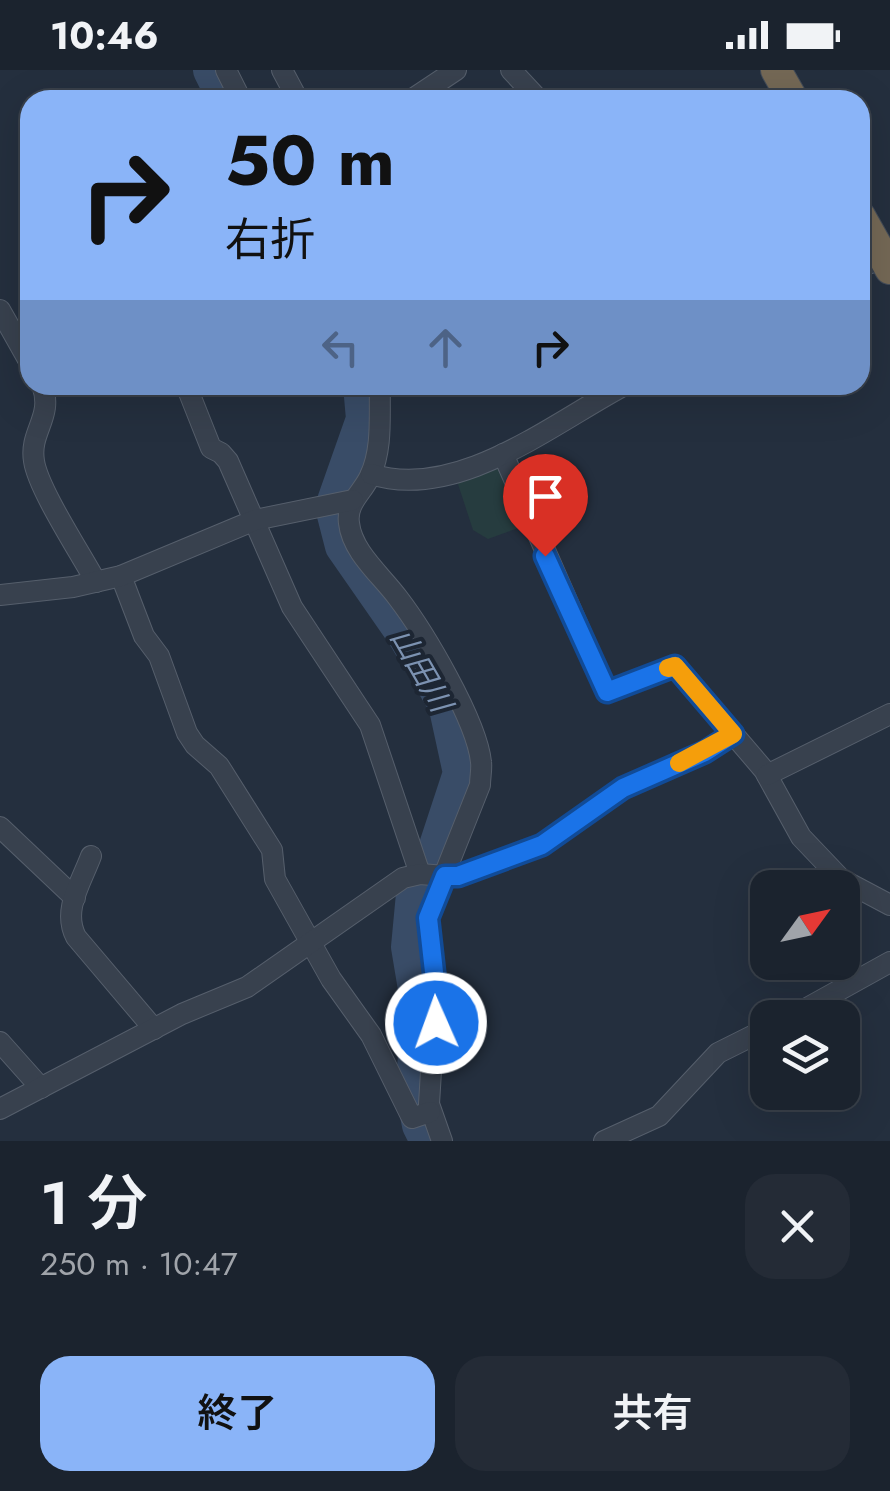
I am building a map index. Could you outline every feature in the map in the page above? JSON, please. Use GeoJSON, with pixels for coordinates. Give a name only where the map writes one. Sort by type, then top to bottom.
{"type":"FeatureCollection","features":[{"type":"Feature","properties":{"kind":"street"},"geometry":{"type":"LineString","coordinates":[[427,90],[456,70]]}},
{"type":"Feature","properties":{"kind":"street"},"geometry":{"type":"LineString","coordinates":[[511,70],[530,90]]}},
{"type":"Feature","properties":{"kind":"street"},"geometry":{"type":"LineString","coordinates":[[0,310],[20,345]]}},
{"type":"Feature","properties":{"kind":"street"},"geometry":{"type":"LineString","coordinates":[[46,395],[48,401],[32,446],[36,474],[96,582]]}},
{"type":"Feature","properties":{"kind":"street"},"geometry":{"type":"LineString","coordinates":[[190,395],[208,441],[228,461],[292,607],[370,725],[420,874]]}},
{"type":"Feature","properties":{"kind":"street"},"geometry":{"type":"LineString","coordinates":[[380,395],[378,456],[353,500],[348,519],[355,544],[402,604],[440,667],[474,736],[481,761],[480,784],[428,918],[436,990],[428,1094],[421,1115]]}},
{"type":"Feature","properties":{"kind":"street"},"geometry":{"type":"LineString","coordinates":[[371,474],[387,480],[453,476],[503,454],[607,395]]}},
{"type":"Feature","properties":{"kind":"street"},"geometry":{"type":"LineString","coordinates":[[503,454],[607,692],[675,666],[766,775],[801,836],[841,879],[890,905]]}},
{"type":"Feature","properties":{"kind":"street"},"geometry":{"type":"LineString","coordinates":[[0,595],[121,576],[255,520],[353,500]]}},
{"type":"Feature","properties":{"kind":"street"},"geometry":{"type":"LineString","coordinates":[[121,576],[144,636],[159,656],[187,733],[219,766],[272,850],[275,879],[309,943],[442,1141]]}},
{"type":"Feature","properties":{"kind":"street"},"geometry":{"type":"LineString","coordinates":[[766,775],[890,714]]}},
{"type":"Feature","properties":{"kind":"street"},"geometry":{"type":"LineString","coordinates":[[0,1109],[247,986],[403,878],[420,874],[458,876],[542,845],[623,788],[705,752],[733,734]]}},
{"type":"Feature","properties":{"kind":"street"},"geometry":{"type":"LineString","coordinates":[[0,827],[74,898]]}},
{"type":"Feature","properties":{"kind":"street"},"geometry":{"type":"LineString","coordinates":[[91,856],[69,914],[76,938],[154,1030]]}},
{"type":"Feature","properties":{"kind":"street"},"geometry":{"type":"LineString","coordinates":[[821,1000],[890,962]]}},
{"type":"Feature","properties":{"kind":"street"},"geometry":{"type":"LineString","coordinates":[[604,1141],[659,1116],[718,1053],[750,1037]]}},
{"type":"Feature","properties":{"kind":"street"},"geometry":{"type":"LineString","coordinates":[[0,1042],[41,1088]]}},
{"type":"Feature","properties":{"kind":"green space"},"geometry":{"type":"Polygon","coordinates":[[[505,467],[526,525],[488,539],[473,530],[457,481],[505,467]]]}},
{"type":"Feature","properties":{"kind":"waterway","name":"山田川"},"geometry":{"type":"LineString","coordinates":[[212,70],[222,90]]}},
{"type":"Feature","properties":{"kind":"waterway","name":"山田川"},"geometry":{"type":"LineString","coordinates":[[363,395],[365,419],[334,507],[344,546],[408,638],[447,704],[462,773],[435,855],[415,894],[410,947],[421,1013],[414,1090],[421,1125],[429,1141]]}},
{"type":"Feature","properties":{"kind":"slow traffic"},"geometry":{"type":"LineString","coordinates":[[668,668],[675,666],[733,734],[679,763]]}},
{"type":"Feature","properties":{"kind":"route"},"geometry":{"type":"LineString","coordinates":[[436,1023],[436,990],[427,934],[428,918],[445,876],[496,864],[542,845],[623,788],[705,752],[733,734],[675,666],[607,692],[545,556]]}}]}
